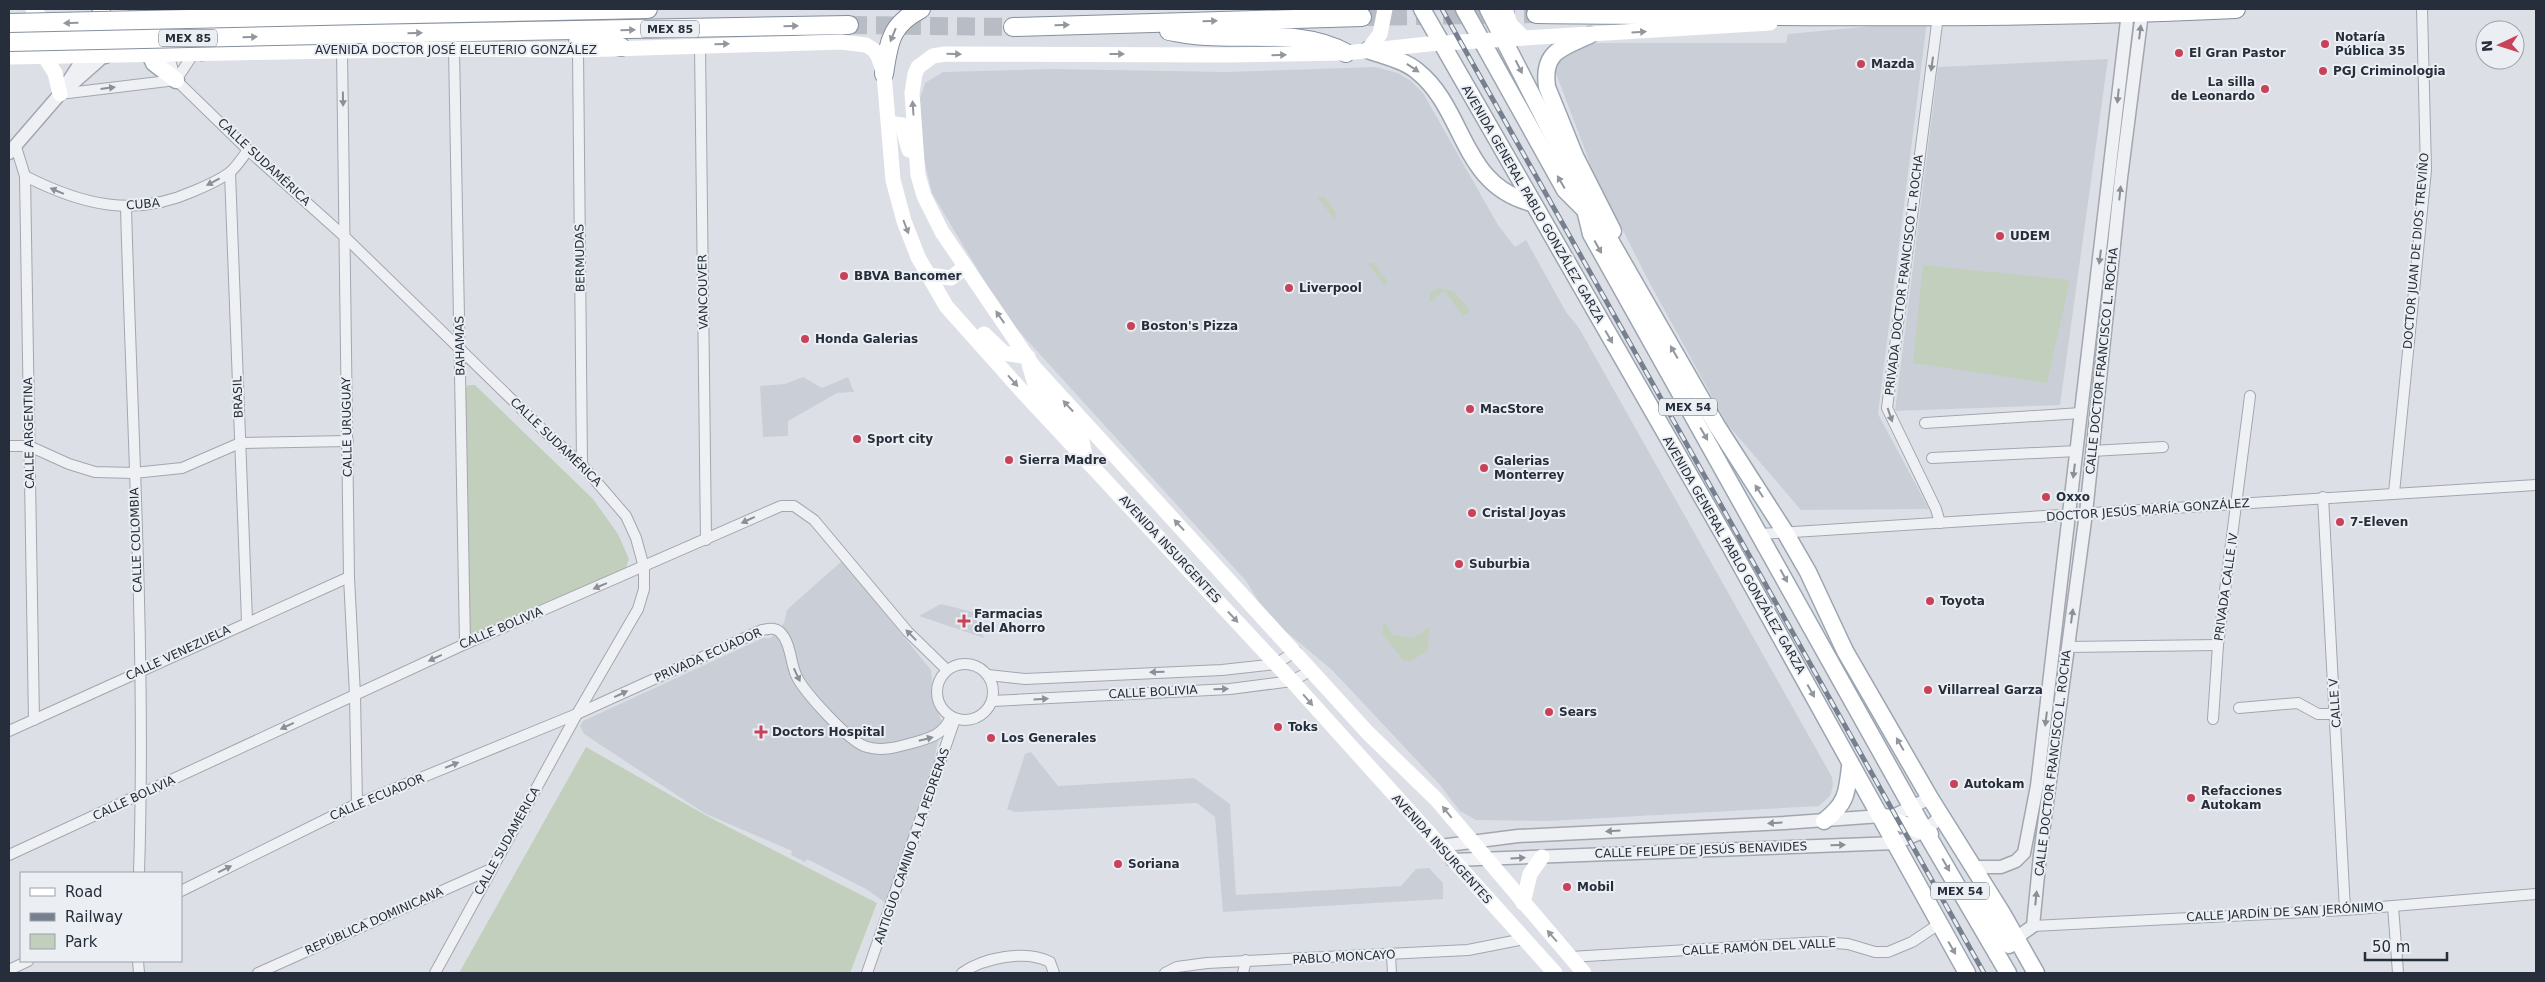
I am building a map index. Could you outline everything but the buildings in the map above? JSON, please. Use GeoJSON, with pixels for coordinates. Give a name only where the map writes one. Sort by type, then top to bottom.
{"type":"FeatureCollection","features":[{"type":"Feature","properties":{"kind":"highway","name":"MEX 85"},"geometry":{"type":"LineString","coordinates":[[9,24],[511,10],[648,9]]}},
{"type":"Feature","properties":{"kind":"highway"},"geometry":{"type":"LineString","coordinates":[[884,74],[894,30],[906,16],[921,9]]}},
{"type":"Feature","properties":{"kind":"highway"},"geometry":{"type":"LineString","coordinates":[[1536,14],[1938,16],[2135,13],[2236,9]]}},
{"type":"Feature","properties":{"kind":"highway"},"geometry":{"type":"LineString","coordinates":[[1013,26],[1362,17]]}},
{"type":"Feature","properties":{"kind":"highway"},"geometry":{"type":"LineString","coordinates":[[1126,24],[1205,36],[1308,38],[1331,45],[1346,54]]}},
{"type":"Feature","properties":{"kind":"highway","name":"AVENIDA DOCTOR JOSÉ ELEUTERIO GONZÁLEZ"},"geometry":{"type":"LineString","coordinates":[[9,42],[848,25]]}},
{"type":"Feature","properties":{"kind":"highway"},"geometry":{"type":"LineString","coordinates":[[492,32],[507,40],[521,43],[596,42],[614,44],[621,47]]}},
{"type":"Feature","properties":{"kind":"main road"},"geometry":{"type":"LineString","coordinates":[[14,56],[36,49],[42,42],[44,22],[32,9]]}},
{"type":"Feature","properties":{"kind":"main road"},"geometry":{"type":"LineString","coordinates":[[86,54],[102,9]]}},
{"type":"Feature","properties":{"kind":"main road"},"geometry":{"type":"LineString","coordinates":[[105,55],[120,9]]}},
{"type":"Feature","properties":{"kind":"main road"},"geometry":{"type":"LineString","coordinates":[[147,9],[150,54],[154,63],[176,80]]}},
{"type":"Feature","properties":{"kind":"main road"},"geometry":{"type":"LineString","coordinates":[[162,9],[168,54]]}},
{"type":"Feature","properties":{"kind":"main road"},"geometry":{"type":"LineString","coordinates":[[216,9],[210,23],[211,32],[214,41],[229,52]]}},
{"type":"Feature","properties":{"kind":"main road"},"geometry":{"type":"LineString","coordinates":[[1368,50],[1380,34],[1385,9]]}},
{"type":"Feature","properties":{"kind":"main road","name":"AVENIDA GENERAL PABLO GONZÁLEZ GARZA"},"geometry":{"type":"LineString","coordinates":[[1422,9],[1814,696],[1850,767],[1881,816],[1967,973]]}},
{"type":"Feature","properties":{"kind":"main road","name":"MEX 54"},"geometry":{"type":"LineString","coordinates":[[1464,9],[1565,190],[1603,228],[1717,426],[1785,532],[1808,572],[1845,651],[1930,798],[1973,866],[2036,973]]}},
{"type":"Feature","properties":{"kind":"main road","name":"MEX 54"},"geometry":{"type":"LineString","coordinates":[[1488,9],[1506,40],[1580,188],[1595,242],[1925,831],[2008,973]]}},
{"type":"Feature","properties":{"kind":"main road"},"geometry":{"type":"LineString","coordinates":[[1505,9],[1510,24],[1523,38]]}},
{"type":"Feature","properties":{"kind":"main road"},"geometry":{"type":"LineString","coordinates":[[176,12],[198,52]]}},
{"type":"Feature","properties":{"kind":"main road"},"geometry":{"type":"LineString","coordinates":[[1346,54],[1440,43],[1482,42],[1784,22],[1802,16]]}},
{"type":"Feature","properties":{"kind":"main road"},"geometry":{"type":"LineString","coordinates":[[1590,35],[1558,50],[1552,55],[1546,67],[1548,87],[1575,156],[1623,248],[1630,277]]}},
{"type":"Feature","properties":{"kind":"main road","name":"AVENIDA DOCTOR JOSÉ ELEUTERIO GONZÁLEZ"},"geometry":{"type":"LineString","coordinates":[[14,56],[454,48],[578,50],[700,45],[858,43],[874,50],[884,74]]}},
{"type":"Feature","properties":{"kind":"main road"},"geometry":{"type":"LineString","coordinates":[[1368,50],[1407,64],[1418,71],[1435,90],[1482,172],[1497,188],[1516,199],[1532,203]]}},
{"type":"Feature","properties":{"kind":"main road","name":"AVENIDA INSURGENTES"},"geometry":{"type":"LineString","coordinates":[[1346,54],[945,54],[933,56],[924,61],[915,74],[912,93],[918,175],[924,196],[933,214],[965,267],[1028,357],[1058,395],[1296,652],[1368,733],[1436,799],[1584,973]]}},
{"type":"Feature","properties":{"kind":"main road"},"geometry":{"type":"LineString","coordinates":[[44,56],[55,73],[60,94]]}},
{"type":"Feature","properties":{"kind":"main road","name":"AVENIDA INSURGENTES"},"geometry":{"type":"LineString","coordinates":[[884,74],[893,180],[904,221],[928,275],[946,306],[1292,680],[1555,973]]}},
{"type":"Feature","properties":{"kind":"main road"},"geometry":{"type":"LineString","coordinates":[[889,126],[895,124],[902,126],[918,175]]}},
{"type":"Feature","properties":{"kind":"main road"},"geometry":{"type":"LineString","coordinates":[[928,275],[951,278],[965,267]]}},
{"type":"Feature","properties":{"kind":"main road"},"geometry":{"type":"LineString","coordinates":[[946,306],[962,311],[1004,353],[1028,357],[1037,391],[1081,437],[1086,459]]}},
{"type":"Feature","properties":{"kind":"main road"},"geometry":{"type":"LineString","coordinates":[[1824,821],[1843,802],[1850,767]]}},
{"type":"Feature","properties":{"kind":"main road"},"geometry":{"type":"LineString","coordinates":[[1881,816],[1925,831],[1948,847],[1967,873],[1992,919],[2010,946],[2026,956]]}},
{"type":"Feature","properties":{"kind":"main road"},"geometry":{"type":"LineString","coordinates":[[1523,903],[1530,874],[1542,857]]}},
{"type":"Feature","properties":{"kind":"street","name":"DOCTOR JUAN DE DIOS TREVIÑO"},"geometry":{"type":"LineString","coordinates":[[2394,493],[2426,170],[2422,9]]}},
{"type":"Feature","properties":{"kind":"street","name":"CALLE DOCTOR FRANCISCO L. ROCHA"},"geometry":{"type":"LineString","coordinates":[[2033,926],[2040,855],[2043,787],[2057,684],[2069,515],[2081,413],[2111,214],[2135,13]]}},
{"type":"Feature","properties":{"kind":"street","name":"PRIVADA DOCTOR FRANCISCO L. ROCHA"},"geometry":{"type":"LineString","coordinates":[[1938,16],[1887,408],[1936,509],[1940,523]]}},
{"type":"Feature","properties":{"kind":"street","name":"VANCOUVER"},"geometry":{"type":"LineString","coordinates":[[700,45],[706,540]]}},
{"type":"Feature","properties":{"kind":"street","name":"BAHAMAS"},"geometry":{"type":"LineString","coordinates":[[454,48],[465,644]]}},
{"type":"Feature","properties":{"kind":"street","name":"CALLE URUGUAY"},"geometry":{"type":"LineString","coordinates":[[342,50],[349,577],[355,695],[356,804]]}},
{"type":"Feature","properties":{"kind":"street","name":"BERMUDAS"},"geometry":{"type":"LineString","coordinates":[[578,50],[582,465]]}},
{"type":"Feature","properties":{"kind":"street"},"geometry":{"type":"LineString","coordinates":[[60,94],[176,80],[198,52]]}},
{"type":"Feature","properties":{"kind":"street"},"geometry":{"type":"LineString","coordinates":[[12,150],[60,94],[86,54]]}},
{"type":"Feature","properties":{"kind":"street","name":"CALLE SUDAMÉRICA"},"geometry":{"type":"LineString","coordinates":[[168,54],[176,80],[248,150],[345,237],[542,430],[582,465],[626,516],[636,538],[644,567],[644,589],[638,609],[577,714],[435,973]]}},
{"type":"Feature","properties":{"kind":"street"},"geometry":{"type":"LineString","coordinates":[[60,94],[105,55]]}},
{"type":"Feature","properties":{"kind":"street","name":"CALLE ARGENTINA"},"geometry":{"type":"LineString","coordinates":[[12,150],[25,176],[34,720]]}},
{"type":"Feature","properties":{"kind":"street","name":"CUBA"},"geometry":{"type":"LineString","coordinates":[[25,176],[71,196],[126,207],[165,202],[213,183],[230,173],[248,150]]}},
{"type":"Feature","properties":{"kind":"street","name":"BRASIL"},"geometry":{"type":"LineString","coordinates":[[230,173],[247,622]]}},
{"type":"Feature","properties":{"kind":"street","name":"CALLE COLOMBIA"},"geometry":{"type":"LineString","coordinates":[[126,207],[140,671],[142,794],[139,872]]}},
{"type":"Feature","properties":{"kind":"street","name":"CALLE DOCTOR FRANCISCO L. ROCHA"},"geometry":{"type":"LineString","coordinates":[[2057,684],[2068,647],[2086,513],[2111,214]]}},
{"type":"Feature","properties":{"kind":"street","name":"PRIVADA CALLE IV"},"geometry":{"type":"LineString","coordinates":[[2213,719],[2218,645],[2250,396]]}},
{"type":"Feature","properties":{"kind":"street"},"geometry":{"type":"LineString","coordinates":[[1925,423],[2081,413]]}},
{"type":"Feature","properties":{"kind":"street"},"geometry":{"type":"LineString","coordinates":[[9,446],[29,446],[69,464],[95,472],[134,473],[182,468],[240,444],[348,441]]}},
{"type":"Feature","properties":{"kind":"street"},"geometry":{"type":"LineString","coordinates":[[2092,451],[2164,446]]}},
{"type":"Feature","properties":{"kind":"street"},"geometry":{"type":"LineString","coordinates":[[1932,458],[2077,451]]}},
{"type":"Feature","properties":{"kind":"street","name":"DOCTOR JESÚS MARÍA GONZÁLEZ"},"geometry":{"type":"LineString","coordinates":[[1760,534],[2536,485]]}},
{"type":"Feature","properties":{"kind":"street","name":"CALLE V"},"geometry":{"type":"LineString","coordinates":[[2323,497],[2345,910]]}},
{"type":"Feature","properties":{"kind":"street","name":"CALLE BOLIVIA"},"geometry":{"type":"LineString","coordinates":[[9,855],[465,644],[781,506],[794,506],[824,530],[908,632],[946,669]]}},
{"type":"Feature","properties":{"kind":"street","name":"CALLE VENEZUELA"},"geometry":{"type":"LineString","coordinates":[[9,731],[349,577]]}},
{"type":"Feature","properties":{"kind":"street","name":"PRIVADA ECUADOR"},"geometry":{"type":"LineString","coordinates":[[577,714],[753,633],[771,628],[778,631],[786,640],[796,674],[803,687],[856,743],[878,749],[895,747],[936,736],[946,729],[953,718]]}},
{"type":"Feature","properties":{"kind":"street"},"geometry":{"type":"LineString","coordinates":[[2068,647],[2218,645]]}},
{"type":"Feature","properties":{"kind":"street","name":"CALLE BOLIVIA"},"geometry":{"type":"LineString","coordinates":[[988,675],[1025,679],[1222,670],[1276,664],[1296,652]]}},
{"type":"Feature","properties":{"kind":"street"},"geometry":{"type":"LineString","coordinates":[[966,663],[974,665],[988,675],[992,684],[992,701],[988,708],[972,719],[953,718],[944,710],[937,693],[939,680],[946,669],[966,663]]}},
{"type":"Feature","properties":{"kind":"street","name":"CALLE BOLIVIA"},"geometry":{"type":"LineString","coordinates":[[992,701],[1230,689],[1292,680],[1312,670]]}},
{"type":"Feature","properties":{"kind":"street"},"geometry":{"type":"LineString","coordinates":[[2238,708],[2298,703],[2318,714],[2336,714]]}},
{"type":"Feature","properties":{"kind":"street","name":"CALLE ECUADOR"},"geometry":{"type":"LineString","coordinates":[[182,891],[356,804],[577,714]]}},
{"type":"Feature","properties":{"kind":"street","name":"ANTIGUO CAMINO A LA PEDRERAS"},"geometry":{"type":"LineString","coordinates":[[867,973],[953,718]]}},
{"type":"Feature","properties":{"kind":"street","name":"CALLE DOCTOR FRANCISCO L. ROCHA"},"geometry":{"type":"LineString","coordinates":[[1973,866],[2001,867],[2016,861],[2024,853],[2043,787]]}},
{"type":"Feature","properties":{"kind":"street","name":"CALLE FELIPE DE JESÚS BENAVIDES"},"geometry":{"type":"LineString","coordinates":[[1440,846],[1518,836],[1824,821],[1881,816],[1913,808],[1930,798]]}},
{"type":"Feature","properties":{"kind":"street","name":"CALLE FELIPE DE JESÚS BENAVIDES"},"geometry":{"type":"LineString","coordinates":[[1452,860],[1896,843],[1925,831],[1942,816]]}},
{"type":"Feature","properties":{"kind":"street"},"geometry":{"type":"LineString","coordinates":[[2024,853],[2040,855]]}},
{"type":"Feature","properties":{"kind":"street","name":"REPÚBLICA DOMINICANA"},"geometry":{"type":"LineString","coordinates":[[258,973],[491,869]]}},
{"type":"Feature","properties":{"kind":"street","name":"CALLE JARDÍN DE SAN JERÓNIMO"},"geometry":{"type":"LineString","coordinates":[[2033,926],[2345,910],[2536,894]]}},
{"type":"Feature","properties":{"kind":"street"},"geometry":{"type":"LineString","coordinates":[[2393,906],[2398,973]]}},
{"type":"Feature","properties":{"kind":"street","name":"CALLE RAMÓN DEL VALLE"},"geometry":{"type":"LineString","coordinates":[[1570,957],[1821,942],[1848,944],[1875,952],[1888,952],[1912,942],[1939,924]]}},
{"type":"Feature","properties":{"kind":"street"},"geometry":{"type":"LineString","coordinates":[[2016,938],[2033,926]]}},
{"type":"Feature","properties":{"kind":"street","name":"PABLO MONCAYO"},"geometry":{"type":"LineString","coordinates":[[1165,973],[1177,967],[1246,960],[1391,955],[1484,948],[1524,939]]}},
{"type":"Feature","properties":{"kind":"street"},"geometry":{"type":"LineString","coordinates":[[962,973],[980,962],[1032,955],[1050,962],[1054,973]]}},
{"type":"Feature","properties":{"kind":"street"},"geometry":{"type":"LineString","coordinates":[[1391,955],[1392,973]]}},
{"type":"Feature","properties":{"kind":"street"},"geometry":{"type":"LineString","coordinates":[[1243,973],[1246,960]]}},
{"type":"Feature","properties":{"kind":"street"},"geometry":{"type":"LineString","coordinates":[[9,970],[26,962]]}},
{"type":"Feature","properties":{"kind":"shaded area"},"geometry":{"type":"Polygon","coordinates":[[[1927,21],[1878,414],[1929,509],[1801,510],[1727,424],[1647,278],[1593,171],[1552,63],[1567,51],[1596,43],[1786,43],[1788,34],[1927,21]]]}},
{"type":"Feature","properties":{"kind":"shaded area","name":"UDEM"},"geometry":{"type":"Polygon","coordinates":[[[2108,59],[2060,405],[1895,411],[1938,67],[2108,59]]]}},
{"type":"Feature","properties":{"kind":"shaded area"},"geometry":{"type":"Polygon","coordinates":[[[1375,67],[1398,73],[1411,81],[1423,93],[1498,225],[1515,247],[1526,240],[1566,312],[1579,328],[1832,777],[1833,786],[1830,796],[1819,806],[1548,821],[1476,820],[1460,811],[1440,785],[1332,670],[1284,630],[1259,602],[1246,581],[1005,316],[932,193],[923,155],[920,98],[925,83],[943,72],[1052,69],[1227,72],[1375,67]]]}},
{"type":"Feature","properties":{"kind":"shaded area"},"geometry":{"type":"Polygon","coordinates":[[[803,377],[822,388],[848,377],[854,392],[837,393],[788,421],[788,436],[763,437],[760,386],[785,384],[803,377]]]}},
{"type":"Feature","properties":{"kind":"shaded area","name":"Doctors Hospital"},"geometry":{"type":"Polygon","coordinates":[[[842,561],[931,670],[934,702],[942,722],[931,775],[890,906],[866,889],[807,859],[805,862],[791,855],[792,851],[704,813],[584,734],[580,726],[583,721],[763,638],[771,638],[784,623],[787,610],[842,561]]]}},
{"type":"Feature","properties":{"kind":"shaded area"},"geometry":{"type":"Polygon","coordinates":[[[941,604],[973,612],[984,638],[919,616],[941,604]]]}},
{"type":"Feature","properties":{"kind":"shaded area"},"geometry":{"type":"Polygon","coordinates":[[[1031,752],[1058,786],[1194,778],[1230,804],[1236,895],[1401,886],[1416,869],[1429,868],[1443,883],[1443,899],[1223,912],[1215,817],[1197,803],[1015,812],[1007,809],[1025,754],[1031,752]]]}},
{"type":"Feature","properties":{"kind":"green space"},"geometry":{"type":"Polygon","coordinates":[[[1317,197],[1325,197],[1336,213],[1335,220],[1317,197]]]}},
{"type":"Feature","properties":{"kind":"green space"},"geometry":{"type":"Polygon","coordinates":[[[1367,263],[1374,263],[1387,281],[1386,287],[1367,263]]]}},
{"type":"Feature","properties":{"kind":"green space"},"geometry":{"type":"Polygon","coordinates":[[[1923,265],[2070,280],[2047,383],[1913,363],[1923,265]]]}},
{"type":"Feature","properties":{"kind":"green space"},"geometry":{"type":"Polygon","coordinates":[[[1438,288],[1454,291],[1470,311],[1463,316],[1444,291],[1429,303],[1430,293],[1438,288]]]}},
{"type":"Feature","properties":{"kind":"green space"},"geometry":{"type":"Polygon","coordinates":[[[468,385],[475,385],[593,499],[618,534],[629,559],[626,568],[477,636],[471,636],[468,629],[464,391],[468,385]]]}},
{"type":"Feature","properties":{"kind":"green space"},"geometry":{"type":"Polygon","coordinates":[[[1384,622],[1393,635],[1414,638],[1429,627],[1428,650],[1410,662],[1403,660],[1382,633],[1384,622]]]}},
{"type":"Feature","properties":{"kind":"green space"},"geometry":{"type":"Polygon","coordinates":[[[586,747],[707,816],[877,903],[850,973],[459,973],[586,747]]]}},
{"type":"Feature","properties":{"kind":"tunnel"},"geometry":{"type":"LineString","coordinates":[[1362,17],[1536,14]]}},
{"type":"Feature","properties":{"kind":"tunnel"},"geometry":{"type":"LineString","coordinates":[[849,25],[1013,27]]}},
{"type":"Feature","properties":{"kind":"railway"},"geometry":{"type":"LineString","coordinates":[[1442,9],[1984,973]]}},
{"type":"Feature","properties":{"kind":"place","name":"Notaría Pública 35"},"geometry":{"type":"Point","coordinates":[2325,44]}},
{"type":"Feature","properties":{"kind":"place","name":"El Gran Pastor"},"geometry":{"type":"Point","coordinates":[2179,53]}},
{"type":"Feature","properties":{"kind":"place","name":"Mazda"},"geometry":{"type":"Point","coordinates":[1861,64]}},
{"type":"Feature","properties":{"kind":"place","name":"PGJ Criminologia"},"geometry":{"type":"Point","coordinates":[2323,71]}},
{"type":"Feature","properties":{"kind":"place","name":"La silla de Leonardo"},"geometry":{"type":"Point","coordinates":[2265,89]}},
{"type":"Feature","properties":{"kind":"place","name":"UDEM"},"geometry":{"type":"Point","coordinates":[2000,236]}},
{"type":"Feature","properties":{"kind":"place","name":"BBVA Bancomer"},"geometry":{"type":"Point","coordinates":[844,276]}},
{"type":"Feature","properties":{"kind":"place","name":"Liverpool"},"geometry":{"type":"Point","coordinates":[1289,288]}},
{"type":"Feature","properties":{"kind":"place","name":"Boston's Pizza"},"geometry":{"type":"Point","coordinates":[1131,326]}},
{"type":"Feature","properties":{"kind":"place","name":"Honda Galerias"},"geometry":{"type":"Point","coordinates":[805,339]}},
{"type":"Feature","properties":{"kind":"place","name":"MacStore"},"geometry":{"type":"Point","coordinates":[1470,409]}},
{"type":"Feature","properties":{"kind":"place","name":"Sport city"},"geometry":{"type":"Point","coordinates":[857,439]}},
{"type":"Feature","properties":{"kind":"place","name":"Sierra Madre"},"geometry":{"type":"Point","coordinates":[1009,460]}},
{"type":"Feature","properties":{"kind":"place","name":"Galerias Monterrey"},"geometry":{"type":"Point","coordinates":[1484,468]}},
{"type":"Feature","properties":{"kind":"place","name":"Oxxo"},"geometry":{"type":"Point","coordinates":[2046,497]}},
{"type":"Feature","properties":{"kind":"place","name":"Cristal Joyas"},"geometry":{"type":"Point","coordinates":[1472,513]}},
{"type":"Feature","properties":{"kind":"place","name":"7-Eleven"},"geometry":{"type":"Point","coordinates":[2340,522]}},
{"type":"Feature","properties":{"kind":"place","name":"Suburbia"},"geometry":{"type":"Point","coordinates":[1459,564]}},
{"type":"Feature","properties":{"kind":"place","name":"Toyota"},"geometry":{"type":"Point","coordinates":[1930,601]}},
{"type":"Feature","properties":{"kind":"place","name":"Farmacias del Ahorro"},"geometry":{"type":"Point","coordinates":[964,621]}},
{"type":"Feature","properties":{"kind":"place","name":"Villarreal Garza"},"geometry":{"type":"Point","coordinates":[1928,690]}},
{"type":"Feature","properties":{"kind":"place","name":"Sears"},"geometry":{"type":"Point","coordinates":[1549,712]}},
{"type":"Feature","properties":{"kind":"place","name":"Toks"},"geometry":{"type":"Point","coordinates":[1278,727]}},
{"type":"Feature","properties":{"kind":"place","name":"Doctors Hospital"},"geometry":{"type":"Point","coordinates":[761,732]}},
{"type":"Feature","properties":{"kind":"place","name":"Los Generales"},"geometry":{"type":"Point","coordinates":[991,738]}},
{"type":"Feature","properties":{"kind":"place","name":"Autokam"},"geometry":{"type":"Point","coordinates":[1954,784]}},
{"type":"Feature","properties":{"kind":"place","name":"Refacciones Autokam"},"geometry":{"type":"Point","coordinates":[2191,798]}},
{"type":"Feature","properties":{"kind":"place","name":"Soriana"},"geometry":{"type":"Point","coordinates":[1118,864]}},
{"type":"Feature","properties":{"kind":"place","name":"Mobil"},"geometry":{"type":"Point","coordinates":[1567,887]}}]}
